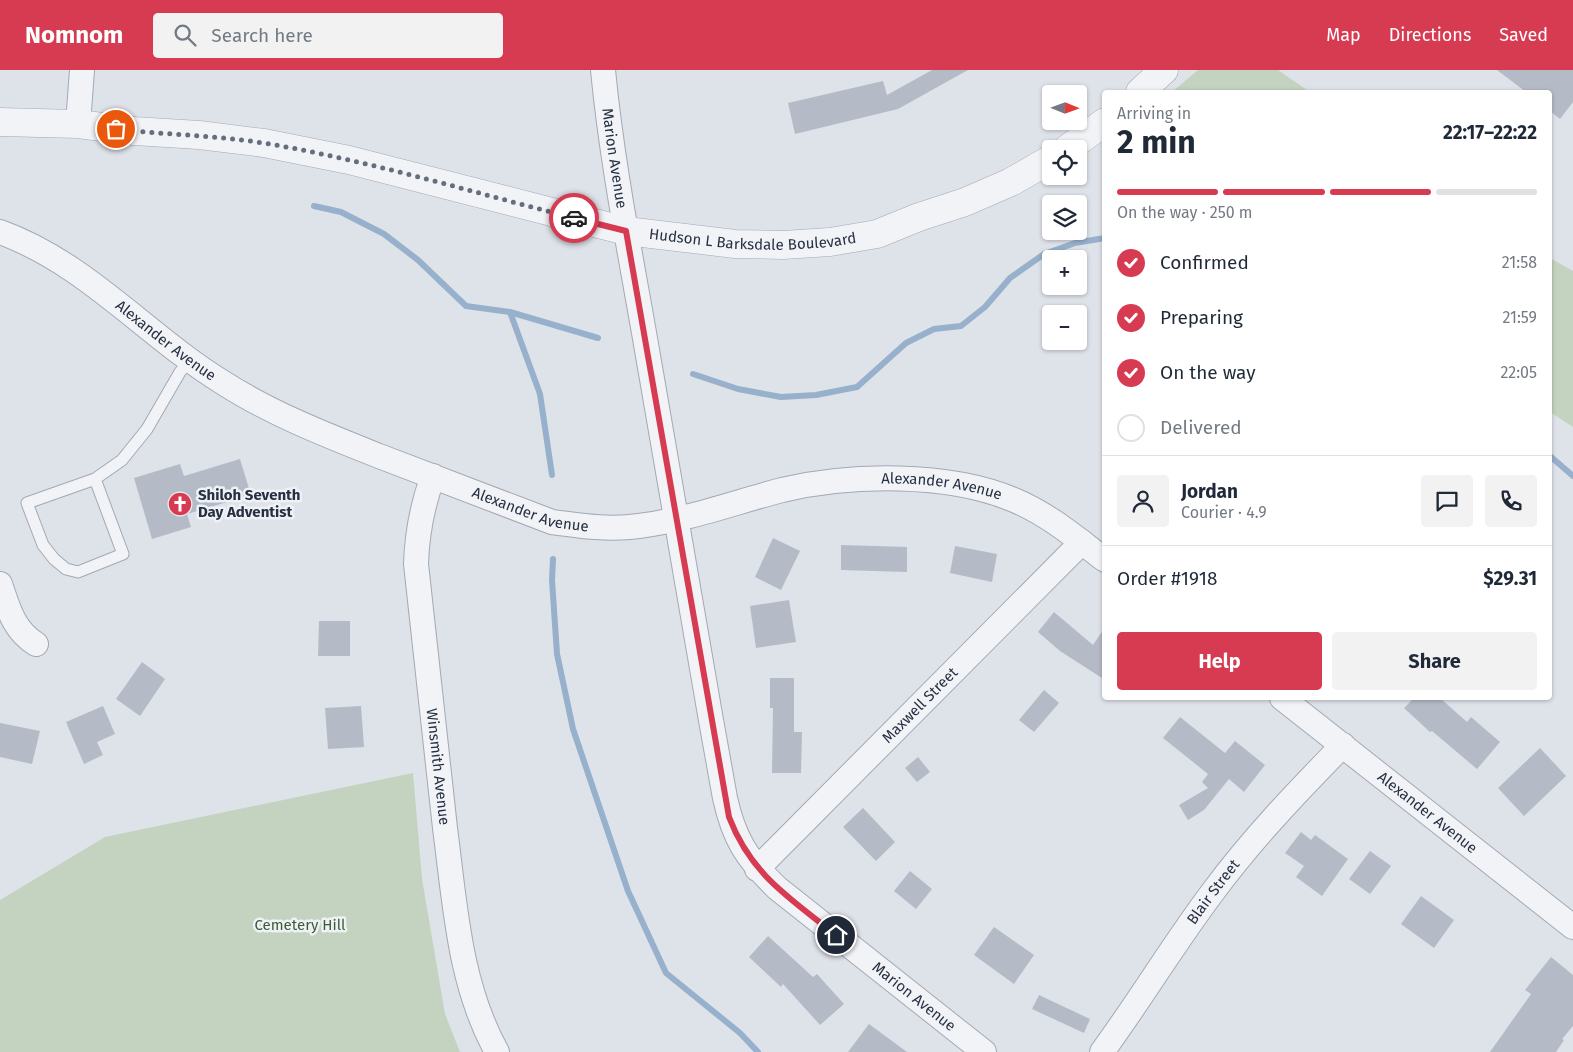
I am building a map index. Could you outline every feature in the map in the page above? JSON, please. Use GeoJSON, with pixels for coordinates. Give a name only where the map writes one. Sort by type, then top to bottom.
{"type":"FeatureCollection","features":[{"type":"Feature","properties":{"kind":"street"},"geometry":{"type":"LineString","coordinates":[[78,124],[82,70]]}},
{"type":"Feature","properties":{"kind":"street","name":"Marion Avenue"},"geometry":{"type":"LineString","coordinates":[[603,70],[607,111],[626,231],[724,798],[736,836],[757,869],[777,888],[984,1052]]}},
{"type":"Feature","properties":{"kind":"street"},"geometry":{"type":"LineString","coordinates":[[1142,90],[1164,70]]}},
{"type":"Feature","properties":{"kind":"street","name":"Hudson L Barksdale Boulevard"},"geometry":{"type":"LineString","coordinates":[[0,122],[78,124],[264,143],[349,160],[626,231],[735,244],[773,245],[830,242],[877,234],[965,202],[1011,182],[1042,164]]}},
{"type":"Feature","properties":{"kind":"street"},"geometry":{"type":"LineString","coordinates":[[1080,140],[1102,124]]}},
{"type":"Feature","properties":{"kind":"street","name":"Alexander Avenue"},"geometry":{"type":"LineString","coordinates":[[0,232],[52,257],[94,284],[189,361],[222,383],[258,403],[352,445],[552,522],[610,528],[639,526],[676,519],[784,490],[830,482],[858,479],[914,479],[978,488],[1013,499],[1045,516],[1102,558]]}},
{"type":"Feature","properties":{"kind":"street","name":"Winsmith Avenue"},"geometry":{"type":"LineString","coordinates":[[433,476],[418,527],[416,564],[434,735],[459,939],[471,990],[486,1033],[496,1052]]}},
{"type":"Feature","properties":{"kind":"street","name":"Maxwell Street"},"geometry":{"type":"LineString","coordinates":[[757,869],[1082,542]]}},
{"type":"Feature","properties":{"kind":"street"},"geometry":{"type":"LineString","coordinates":[[0,584],[16,625],[21,633],[36,644]]}},
{"type":"Feature","properties":{"kind":"street","name":"Alexander Avenue"},"geometry":{"type":"LineString","coordinates":[[1285,700],[1573,927]]}},
{"type":"Feature","properties":{"kind":"street","name":"Blair Street"},"geometry":{"type":"LineString","coordinates":[[1102,1052],[1211,894],[1239,858],[1343,745]]}},
{"type":"Feature","properties":{"kind":"lane"},"geometry":{"type":"LineString","coordinates":[[95,480],[123,554],[78,572],[66,569],[43,546],[27,503],[95,480],[122,460],[147,429],[180,372],[189,361]]}},
{"type":"Feature","properties":{"kind":"green space"},"geometry":{"type":"Polygon","coordinates":[[[1198,70],[1278,70],[1307,90],[1174,90],[1198,70]]]}},
{"type":"Feature","properties":{"kind":"green space"},"geometry":{"type":"Polygon","coordinates":[[[1552,259],[1573,271],[1573,427],[1552,413],[1552,259]]]}},
{"type":"Feature","properties":{"kind":"green space","name":"Cemetery Hill"},"geometry":{"type":"Polygon","coordinates":[[[413,773],[422,879],[445,1014],[460,1052],[0,1052],[0,900],[105,837],[413,773]]]}},
{"type":"Feature","properties":{"kind":"building"},"geometry":{"type":"Polygon","coordinates":[[[932,70],[968,70],[898,109],[795,134],[788,103],[883,81],[887,95],[932,70]]]}},
{"type":"Feature","properties":{"kind":"building"},"geometry":{"type":"Polygon","coordinates":[[[1497,70],[1573,70],[1573,102],[1560,119],[1552,113],[1552,90],[1523,90],[1497,70]]]}},
{"type":"Feature","properties":{"kind":"building","name":"Shiloh Seventh Day Adventist"},"geometry":{"type":"Polygon","coordinates":[[[240,459],[251,495],[187,514],[191,527],[152,539],[134,478],[180,464],[184,476],[240,459]]]}},
{"type":"Feature","properties":{"kind":"building"},"geometry":{"type":"Polygon","coordinates":[[[773,538],[800,551],[781,590],[755,577],[773,538]]]}},
{"type":"Feature","properties":{"kind":"building"},"geometry":{"type":"Polygon","coordinates":[[[841,545],[907,547],[907,572],[841,570],[841,545]]]}},
{"type":"Feature","properties":{"kind":"building"},"geometry":{"type":"Polygon","coordinates":[[[955,546],[997,554],[992,582],[950,573],[955,546]]]}},
{"type":"Feature","properties":{"kind":"building"},"geometry":{"type":"Polygon","coordinates":[[[789,600],[796,642],[756,648],[750,606],[789,600]]]}},
{"type":"Feature","properties":{"kind":"building"},"geometry":{"type":"Polygon","coordinates":[[[1054,612],[1093,645],[1102,632],[1102,678],[1060,651],[1038,632],[1054,612]]]}},
{"type":"Feature","properties":{"kind":"building"},"geometry":{"type":"Polygon","coordinates":[[[319,621],[350,621],[350,656],[318,656],[319,621]]]}},
{"type":"Feature","properties":{"kind":"building"},"geometry":{"type":"Polygon","coordinates":[[[142,662],[165,679],[140,716],[116,699],[142,662]]]}},
{"type":"Feature","properties":{"kind":"building"},"geometry":{"type":"Polygon","coordinates":[[[770,678],[794,678],[794,732],[802,732],[801,773],[772,773],[773,708],[770,708],[770,678]]]}},
{"type":"Feature","properties":{"kind":"building"},"geometry":{"type":"Polygon","coordinates":[[[1044,690],[1059,703],[1034,732],[1019,720],[1044,690]]]}},
{"type":"Feature","properties":{"kind":"building"},"geometry":{"type":"Polygon","coordinates":[[[1412,700],[1442,700],[1467,722],[1471,717],[1500,742],[1477,769],[1432,731],[1430,732],[1404,708],[1412,700]]]}},
{"type":"Feature","properties":{"kind":"building"},"geometry":{"type":"Polygon","coordinates":[[[103,706],[115,734],[97,742],[103,755],[84,764],[66,722],[103,706]]]}},
{"type":"Feature","properties":{"kind":"building"},"geometry":{"type":"Polygon","coordinates":[[[361,706],[364,747],[328,749],[325,708],[361,706]]]}},
{"type":"Feature","properties":{"kind":"building"},"geometry":{"type":"Polygon","coordinates":[[[1180,717],[1225,753],[1235,741],[1265,765],[1244,792],[1229,779],[1204,810],[1188,820],[1179,805],[1208,788],[1202,782],[1208,774],[1163,738],[1180,717]]]}},
{"type":"Feature","properties":{"kind":"building"},"geometry":{"type":"Polygon","coordinates":[[[0,723],[40,731],[32,764],[0,757],[0,723]]]}},
{"type":"Feature","properties":{"kind":"building"},"geometry":{"type":"Polygon","coordinates":[[[1540,748],[1566,776],[1524,816],[1498,788],[1540,748]]]}},
{"type":"Feature","properties":{"kind":"building"},"geometry":{"type":"Polygon","coordinates":[[[918,757],[930,772],[917,782],[905,768],[918,757]]]}},
{"type":"Feature","properties":{"kind":"building"},"geometry":{"type":"Polygon","coordinates":[[[863,808],[895,842],[876,861],[843,827],[863,808]]]}},
{"type":"Feature","properties":{"kind":"building"},"geometry":{"type":"Polygon","coordinates":[[[1301,832],[1311,840],[1315,835],[1348,859],[1322,896],[1296,877],[1304,866],[1285,853],[1301,832]]]}},
{"type":"Feature","properties":{"kind":"building"},"geometry":{"type":"Polygon","coordinates":[[[1370,851],[1391,866],[1370,894],[1349,879],[1370,851]]]}},
{"type":"Feature","properties":{"kind":"building"},"geometry":{"type":"Polygon","coordinates":[[[910,871],[932,889],[916,909],[894,891],[910,871]]]}},
{"type":"Feature","properties":{"kind":"building"},"geometry":{"type":"Polygon","coordinates":[[[1421,896],[1454,920],[1434,948],[1401,924],[1421,896]]]}},
{"type":"Feature","properties":{"kind":"building"},"geometry":{"type":"Polygon","coordinates":[[[994,927],[1034,955],[1014,984],[974,955],[994,927]]]}},
{"type":"Feature","properties":{"kind":"building"},"geometry":{"type":"Polygon","coordinates":[[[768,936],[813,977],[817,974],[844,1004],[820,1025],[783,984],[781,987],[749,957],[768,936]]]}},
{"type":"Feature","properties":{"kind":"building"},"geometry":{"type":"Polygon","coordinates":[[[1551,957],[1573,975],[1573,1026],[1562,1039],[1564,1040],[1556,1052],[1490,1052],[1531,994],[1525,990],[1551,957]]]}},
{"type":"Feature","properties":{"kind":"building"},"geometry":{"type":"Polygon","coordinates":[[[1039,995],[1090,1019],[1084,1033],[1032,1009],[1039,995]]]}},
{"type":"Feature","properties":{"kind":"building"},"geometry":{"type":"Polygon","coordinates":[[[869,1024],[907,1052],[848,1052],[869,1024]]]}},
{"type":"Feature","properties":{"kind":"waterway"},"geometry":{"type":"LineString","coordinates":[[314,206],[341,212],[384,234],[418,260],[466,306],[510,312],[598,338]]}},
{"type":"Feature","properties":{"kind":"waterway"},"geometry":{"type":"LineString","coordinates":[[693,374],[738,389],[781,397],[816,395],[857,387],[906,343],[934,329],[961,326],[985,307],[1010,278],[1044,254],[1075,243],[1102,238]]}},
{"type":"Feature","properties":{"kind":"waterway"},"geometry":{"type":"LineString","coordinates":[[510,312],[540,394],[552,475]]}},
{"type":"Feature","properties":{"kind":"waterway"},"geometry":{"type":"LineString","coordinates":[[1552,458],[1573,476]]}},
{"type":"Feature","properties":{"kind":"waterway"},"geometry":{"type":"LineString","coordinates":[[553,559],[552,580],[557,654],[573,729],[628,891],[666,973],[740,1033],[758,1052]]}},
{"type":"Feature","properties":{"kind":"way so far"},"geometry":{"type":"LineString","coordinates":[[116,129],[199,135],[264,143],[349,160],[574,218]]}},
{"type":"Feature","properties":{"kind":"place","name":"Shiloh Seventh Day Adventist"},"geometry":{"type":"Point","coordinates":[180,504]}},
{"type":"Feature","properties":{"kind":"route"},"geometry":{"type":"LineString","coordinates":[[574,218],[626,231],[724,798],[729,817],[736,836],[757,869],[777,888],[836,935]]}}]}
